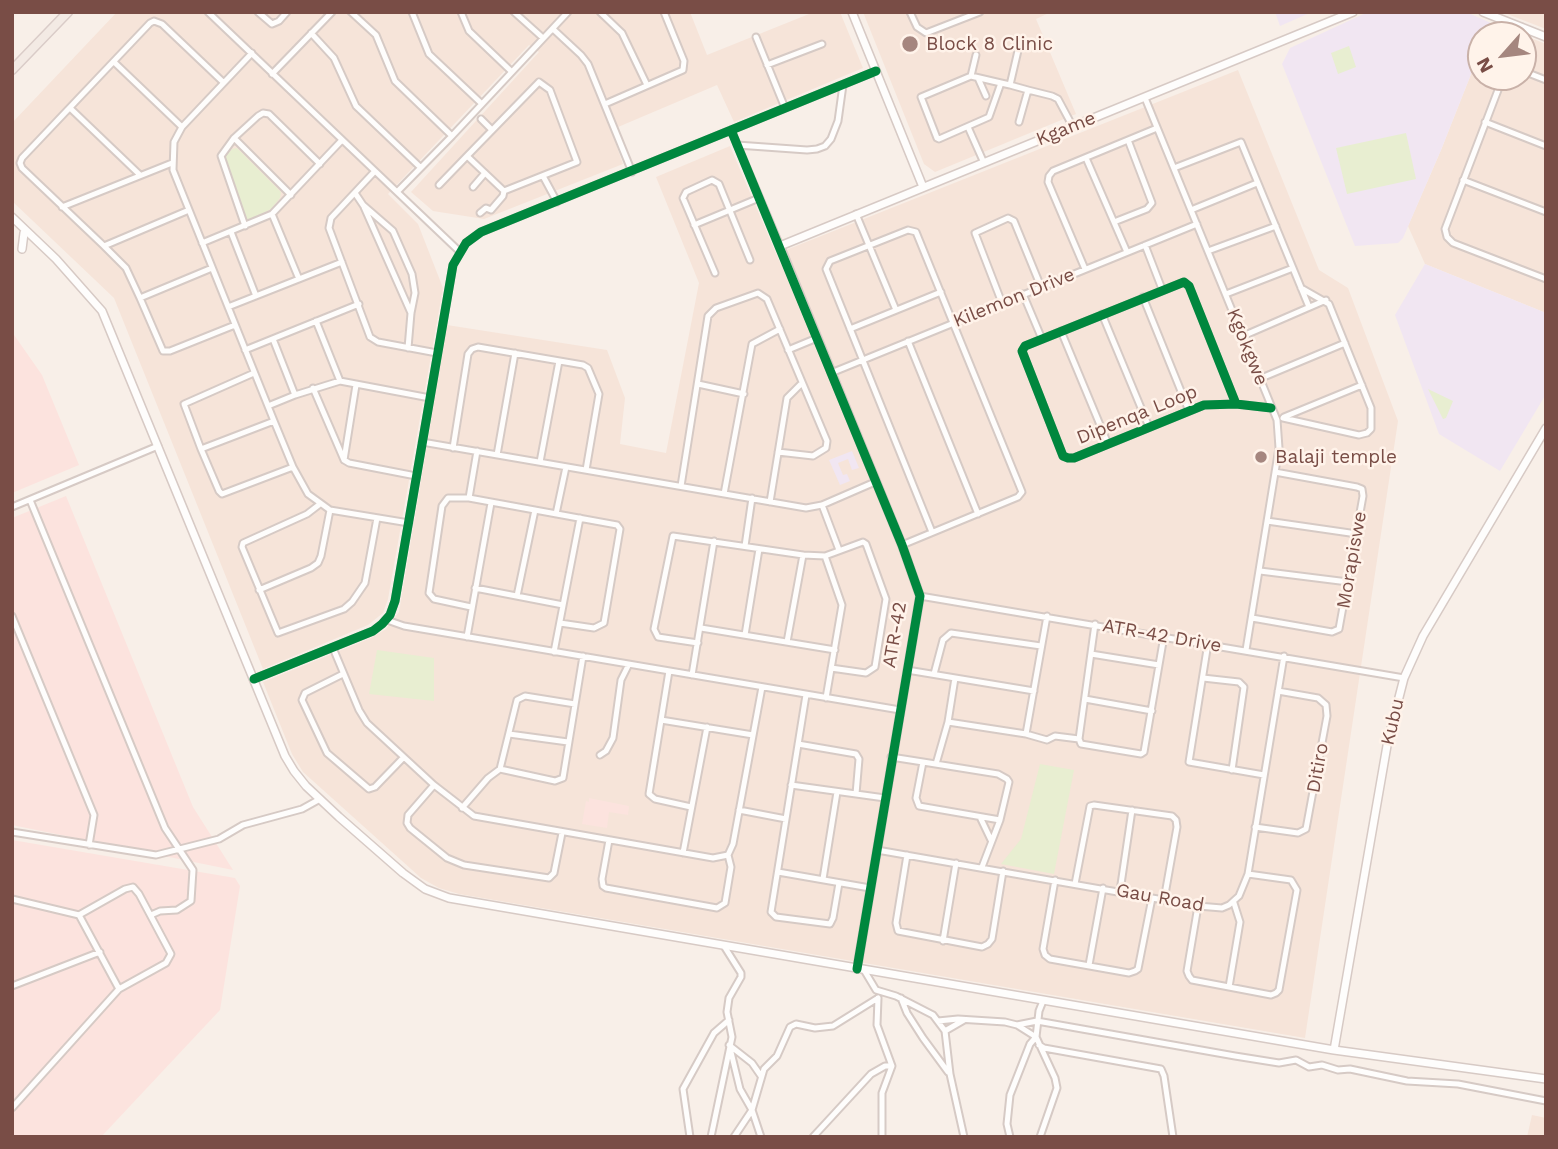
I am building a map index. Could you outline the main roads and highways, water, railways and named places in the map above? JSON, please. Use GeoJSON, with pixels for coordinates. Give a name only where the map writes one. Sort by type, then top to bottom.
{"type":"FeatureCollection","features":[{"type":"Feature","properties":{"kind":"main road"},"geometry":{"type":"LineString","coordinates":[[12,70],[68,12]]}},
{"type":"Feature","properties":{"kind":"main road"},"geometry":{"type":"LineString","coordinates":[[852,12],[923,187]]}},
{"type":"Feature","properties":{"kind":"main road","name":"Kgame"},"geometry":{"type":"LineString","coordinates":[[780,246],[1353,12]]}},
{"type":"Feature","properties":{"kind":"main road"},"geometry":{"type":"LineString","coordinates":[[1483,12],[1501,21]]}},
{"type":"Feature","properties":{"kind":"main road"},"geometry":{"type":"LineString","coordinates":[[12,217],[102,311],[285,756],[294,771],[320,799],[403,873],[425,889],[438,895],[860,970],[1334,1050],[1546,1079]]}},
{"type":"Feature","properties":{"kind":"main road"},"geometry":{"type":"LineString","coordinates":[[12,223],[59,265]]}},
{"type":"Feature","properties":{"kind":"main road"},"geometry":{"type":"LineString","coordinates":[[24,233],[22,248],[36,245]]}},
{"type":"Feature","properties":{"kind":"main road","name":"ATR-42"},"geometry":{"type":"LineString","coordinates":[[780,246],[902,545],[920,596],[891,757],[860,970]]}},
{"type":"Feature","properties":{"kind":"main road","name":"Kubu"},"geometry":{"type":"LineString","coordinates":[[1334,1050],[1388,740],[1404,678],[1423,635],[1546,428]]}},
{"type":"Feature","properties":{"kind":"main road"},"geometry":{"type":"LineString","coordinates":[[1337,1034],[1343,1048],[1350,1052]]}},
{"type":"Feature","properties":{"kind":"place","name":"Block 8 Clinic"},"geometry":{"type":"Point","coordinates":[910,44]}},
{"type":"Feature","properties":{"kind":"place","name":"Balaji temple"},"geometry":{"type":"Point","coordinates":[1261,457]}}]}
